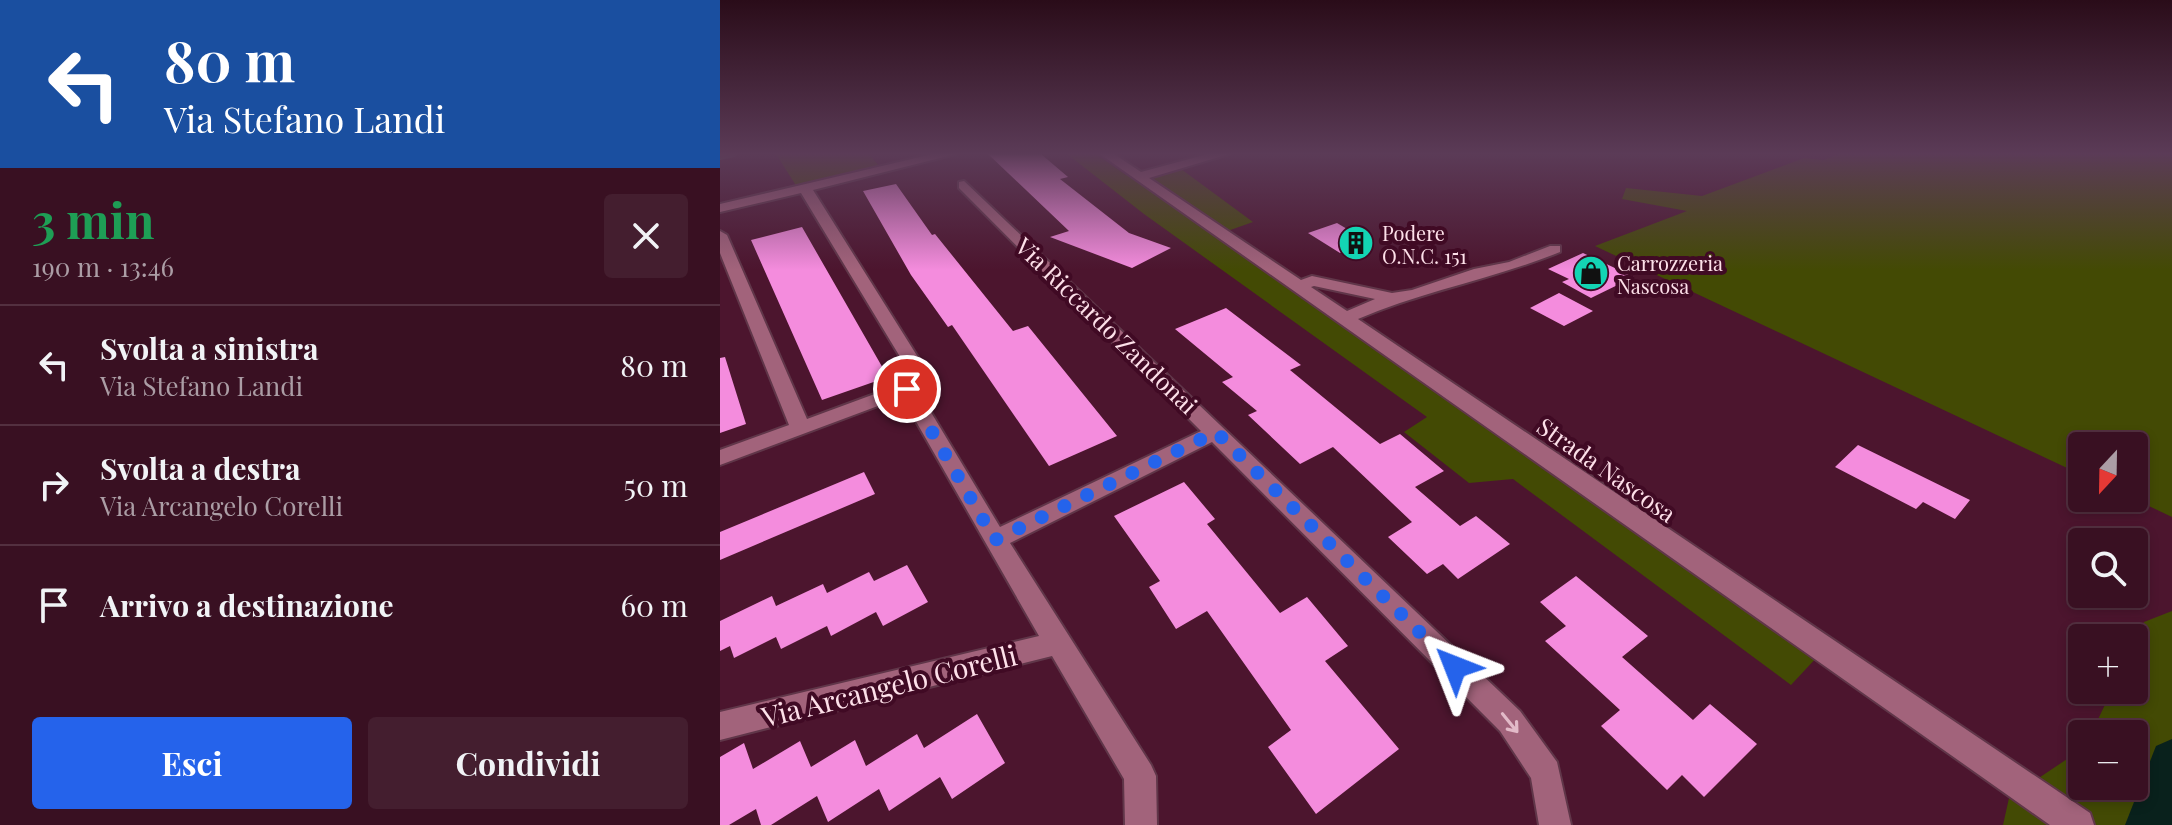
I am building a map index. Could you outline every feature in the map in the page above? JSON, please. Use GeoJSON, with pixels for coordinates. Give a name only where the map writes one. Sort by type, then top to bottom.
{"type":"FeatureCollection","features":[{"type":"Feature","properties":{"kind":"street"},"geometry":{"type":"LineString","coordinates":[[720,208],[786,192]]}},
{"type":"Feature","properties":{"kind":"street"},"geometry":{"type":"LineString","coordinates":[[720,458],[907,389],[917,370],[808,192]]}},
{"type":"Feature","properties":{"kind":"street","name":"Via Riccardo Zandonai"},"geometry":{"type":"LineString","coordinates":[[972,192],[1510,721],[1546,773],[1555,825]]}},
{"type":"Feature","properties":{"kind":"street","name":"Strada Nascosa"},"geometry":{"type":"LineString","coordinates":[[1161,192],[2078,825]]}},
{"type":"Feature","properties":{"kind":"street"},"geometry":{"type":"LineString","coordinates":[[720,235],[801,429]]}},
{"type":"Feature","properties":{"kind":"street"},"geometry":{"type":"LineString","coordinates":[[1343,319],[1392,298],[1415,295],[1442,282],[1513,266],[1555,249]]}},
{"type":"Feature","properties":{"kind":"street"},"geometry":{"type":"LineString","coordinates":[[1298,287],[1312,281],[1392,298]]}},
{"type":"Feature","properties":{"kind":"street","name":"Via Arcangelo Corelli"},"geometry":{"type":"LineString","coordinates":[[907,389],[995,540],[1140,776],[1141,825]]}},
{"type":"Feature","properties":{"kind":"street"},"geometry":{"type":"LineString","coordinates":[[995,540],[1216,432]]}},
{"type":"Feature","properties":{"kind":"street","name":"Via Arcangelo Corelli"},"geometry":{"type":"LineString","coordinates":[[720,726],[1058,643]]}},
{"type":"Feature","properties":{"kind":"green space"},"geometry":{"type":"Polygon","coordinates":[[[1116,192],[1213,192],[1253,222],[1216,235],[1818,656],[1791,685],[1513,479],[1469,483],[1404,432],[1427,417],[1116,192]]]}},
{"type":"Feature","properties":{"kind":"green space"},"geometry":{"type":"Polygon","coordinates":[[[1624,192],[1702,196],[1711,192],[2172,192],[2172,517],[2148,506],[2148,432],[2068,432],[2068,468],[1595,246],[1687,211],[1622,199],[1624,192]]]}},
{"type":"Feature","properties":{"kind":"green space"},"geometry":{"type":"Polygon","coordinates":[[[2172,611],[2172,825],[2003,825],[2009,798],[2068,758],[2068,800],[2148,800],[2148,720],[2098,720],[2105,704],[2148,704],[2148,624],[2144,622],[2172,611]]]}},
{"type":"Feature","properties":{"kind":"building"},"geometry":{"type":"Polygon","coordinates":[[[864,192],[902,192],[932,235],[935,234],[1013,331],[1028,326],[1117,436],[1049,466],[952,325],[948,327],[911,275],[864,192]]]}},
{"type":"Feature","properties":{"kind":"building"},"geometry":{"type":"Polygon","coordinates":[[[1028,192],[1077,192],[1129,233],[1171,248],[1132,268],[1050,237],[1069,231],[1028,192]]]}},
{"type":"Feature","properties":{"kind":"building","name":"Podere O.N.C. 151"},"geometry":{"type":"Polygon","coordinates":[[[1337,223],[1369,242],[1340,253],[1308,233],[1337,223]]]}},
{"type":"Feature","properties":{"kind":"building"},"geometry":{"type":"Polygon","coordinates":[[[802,227],[888,377],[822,400],[751,240],[802,227]]]}},
{"type":"Feature","properties":{"kind":"building","name":"Carrozzeria Nascosa"},"geometry":{"type":"Polygon","coordinates":[[[1583,253],[1634,277],[1591,298],[1562,282],[1569,279],[1548,269],[1583,253]]]}},
{"type":"Feature","properties":{"kind":"building"},"geometry":{"type":"Polygon","coordinates":[[[1559,293],[1593,311],[1564,326],[1530,308],[1559,293]]]}},
{"type":"Feature","properties":{"kind":"building"},"geometry":{"type":"Polygon","coordinates":[[[1226,308],[1301,365],[1290,370],[1380,444],[1400,434],[1444,471],[1415,487],[1460,526],[1476,516],[1510,544],[1458,579],[1443,564],[1427,574],[1388,537],[1412,522],[1333,447],[1300,464],[1248,415],[1257,411],[1222,382],[1233,377],[1175,329],[1226,308]]]}},
{"type":"Feature","properties":{"kind":"building"},"geometry":{"type":"Polygon","coordinates":[[[725,357],[746,424],[720,433],[720,358],[725,357]]]}},
{"type":"Feature","properties":{"kind":"building"},"geometry":{"type":"Polygon","coordinates":[[[1858,445],[1970,500],[1955,519],[1923,502],[1916,509],[1835,467],[1858,445]]]}},
{"type":"Feature","properties":{"kind":"building"},"geometry":{"type":"Polygon","coordinates":[[[864,472],[875,494],[720,560],[720,532],[864,472]]]}},
{"type":"Feature","properties":{"kind":"building"},"geometry":{"type":"Polygon","coordinates":[[[1184,482],[1215,519],[1207,524],[1280,613],[1307,597],[1348,646],[1325,661],[1399,749],[1316,814],[1268,747],[1291,730],[1207,611],[1176,629],[1149,587],[1160,581],[1114,516],[1184,482]]]}},
{"type":"Feature","properties":{"kind":"building"},"geometry":{"type":"Polygon","coordinates":[[[907,565],[928,602],[883,626],[876,612],[831,636],[827,626],[781,649],[776,637],[734,658],[730,646],[720,651],[720,621],[772,596],[776,606],[823,584],[827,593],[869,572],[874,581],[907,565]]]}},
{"type":"Feature","properties":{"kind":"building"},"geometry":{"type":"Polygon","coordinates":[[[1576,576],[1648,636],[1622,657],[1693,720],[1710,704],[1757,744],[1704,797],[1682,775],[1667,790],[1601,726],[1620,710],[1545,641],[1566,626],[1540,602],[1576,576]]]}},
{"type":"Feature","properties":{"kind":"building"},"geometry":{"type":"Polygon","coordinates":[[[977,714],[1005,763],[952,799],[940,777],[889,811],[879,789],[828,822],[817,796],[771,825],[761,825],[756,809],[729,825],[720,825],[720,757],[744,743],[753,769],[800,741],[811,767],[855,740],[866,766],[917,734],[924,748],[977,714]]]}},
{"type":"Feature","properties":{"kind":"waterway"},"geometry":{"type":"LineString","coordinates":[[2150,825],[2172,762]]}},
{"type":"Feature","properties":{"kind":"place","name":"Podere O.N.C. 151"},"geometry":{"type":"Point","coordinates":[1356,243]}},
{"type":"Feature","properties":{"kind":"place","name":"Carrozzeria Nascosa"},"geometry":{"type":"Point","coordinates":[1591,273]}},
{"type":"Feature","properties":{"kind":"route"},"geometry":{"type":"LineString","coordinates":[[907,389],[995,540],[1216,432],[1455,667]]}}]}
